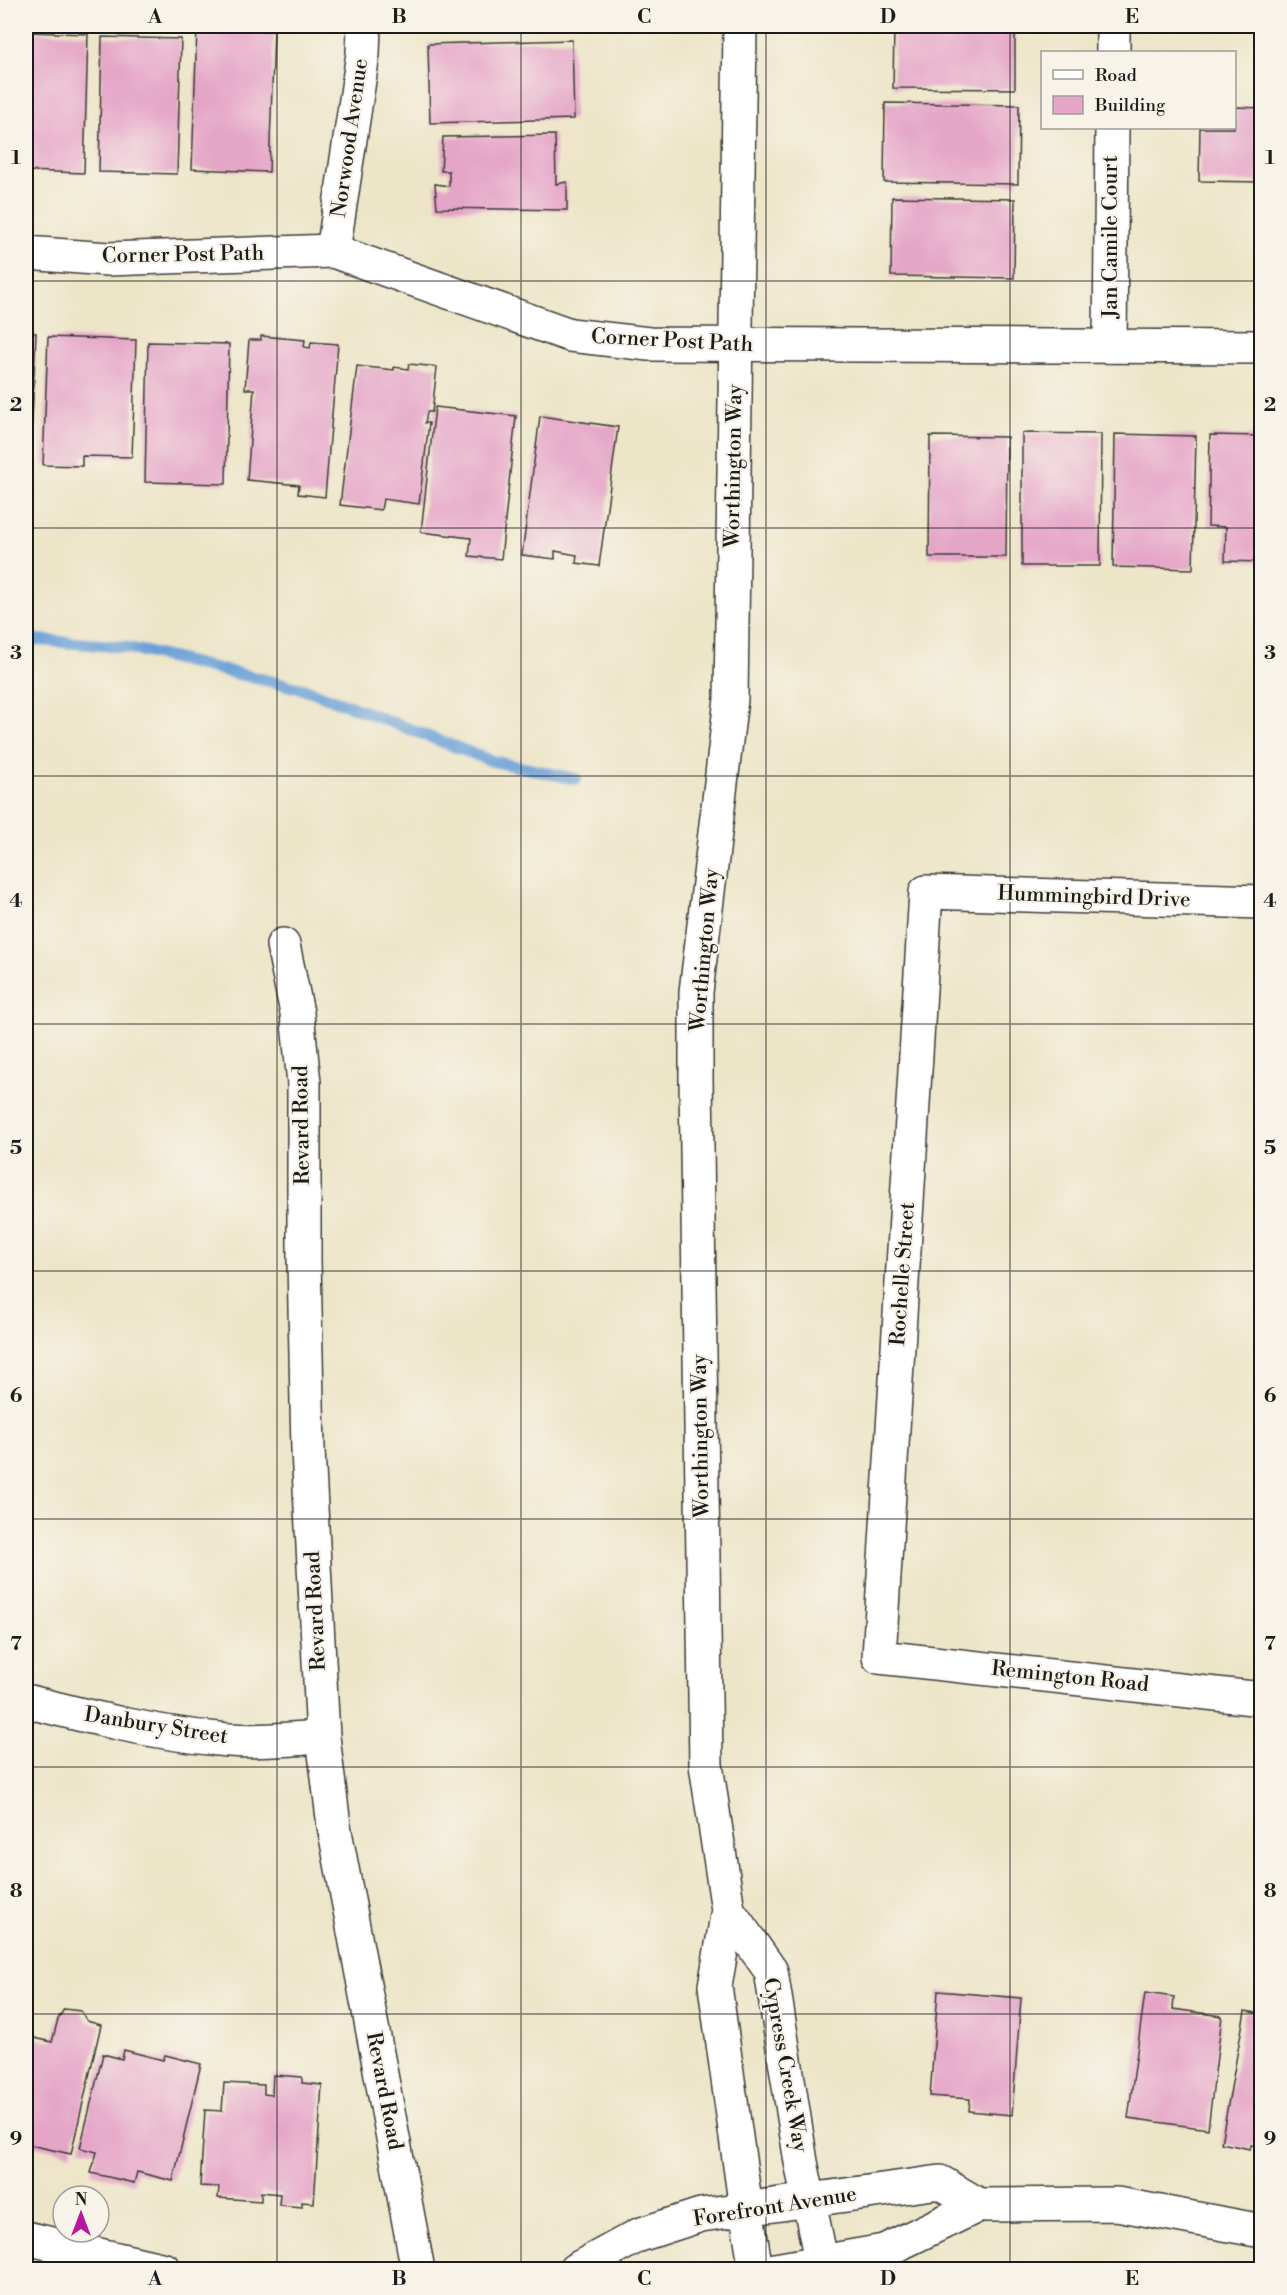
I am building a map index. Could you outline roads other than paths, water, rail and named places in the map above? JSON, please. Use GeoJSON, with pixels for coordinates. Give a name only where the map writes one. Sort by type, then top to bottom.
{"type":"FeatureCollection","features":[{"type":"Feature","properties":{"kind":"street","name":"Norwood Avenue"},"geometry":{"type":"LineString","coordinates":[[333,251],[363,54],[364,26]]}},
{"type":"Feature","properties":{"kind":"street","name":"Worthington Way"},"geometry":{"type":"LineString","coordinates":[[728,1911],[706,1765],[696,992],[731,699],[740,26]]}},
{"type":"Feature","properties":{"kind":"street"},"geometry":{"type":"LineString","coordinates":[[1113,26],[1113,51]]}},
{"type":"Feature","properties":{"kind":"street","name":"Jan Camile Court"},"geometry":{"type":"LineString","coordinates":[[1110,346],[1112,129]]}},
{"type":"Feature","properties":{"kind":"street","name":"Corner Post Path"},"geometry":{"type":"LineString","coordinates":[[26,253],[108,259],[333,251],[570,335],[649,344],[1262,347]]}},
{"type":"Feature","properties":{"kind":"street","name":"Hummingbird Drive"},"geometry":{"type":"LineString","coordinates":[[926,892],[1262,902]]}},
{"type":"Feature","properties":{"kind":"street","name":"Rochelle Street"},"geometry":{"type":"LineString","coordinates":[[879,1657],[926,892]]}},
{"type":"Feature","properties":{"kind":"street","name":"Revard Road"},"geometry":{"type":"LineString","coordinates":[[283,945],[297,1013],[304,1083],[304,1260],[308,1450],[323,1737],[334,1826],[418,2270]]}},
{"type":"Feature","properties":{"kind":"street","name":"Remington Road"},"geometry":{"type":"LineString","coordinates":[[879,1657],[1262,1699]]}},
{"type":"Feature","properties":{"kind":"street","name":"Danbury Street"},"geometry":{"type":"LineString","coordinates":[[26,1701],[104,1721],[220,1740],[323,1737]]}},
{"type":"Feature","properties":{"kind":"street"},"geometry":{"type":"LineString","coordinates":[[728,1911],[715,1986],[756,2270]]}},
{"type":"Feature","properties":{"kind":"street","name":"Cypress Creek Way"},"geometry":{"type":"LineString","coordinates":[[728,1911],[771,1971],[822,2266]]}},
{"type":"Feature","properties":{"kind":"street","name":"Forefront Avenue"},"geometry":{"type":"LineString","coordinates":[[575,2270],[639,2235],[701,2215],[940,2182],[979,2205]]}},
{"type":"Feature","properties":{"kind":"street"},"geometry":{"type":"LineString","coordinates":[[775,2270],[822,2266],[884,2252],[979,2205],[1117,2204],[1262,2231]]}},
{"type":"Feature","properties":{"kind":"street"},"geometry":{"type":"LineString","coordinates":[[26,2238],[165,2270]]}},
{"type":"Feature","properties":{"kind":"waterway"},"geometry":{"type":"LineString","coordinates":[[26,639],[125,647],[311,691],[492,761],[576,779]]}}]}
